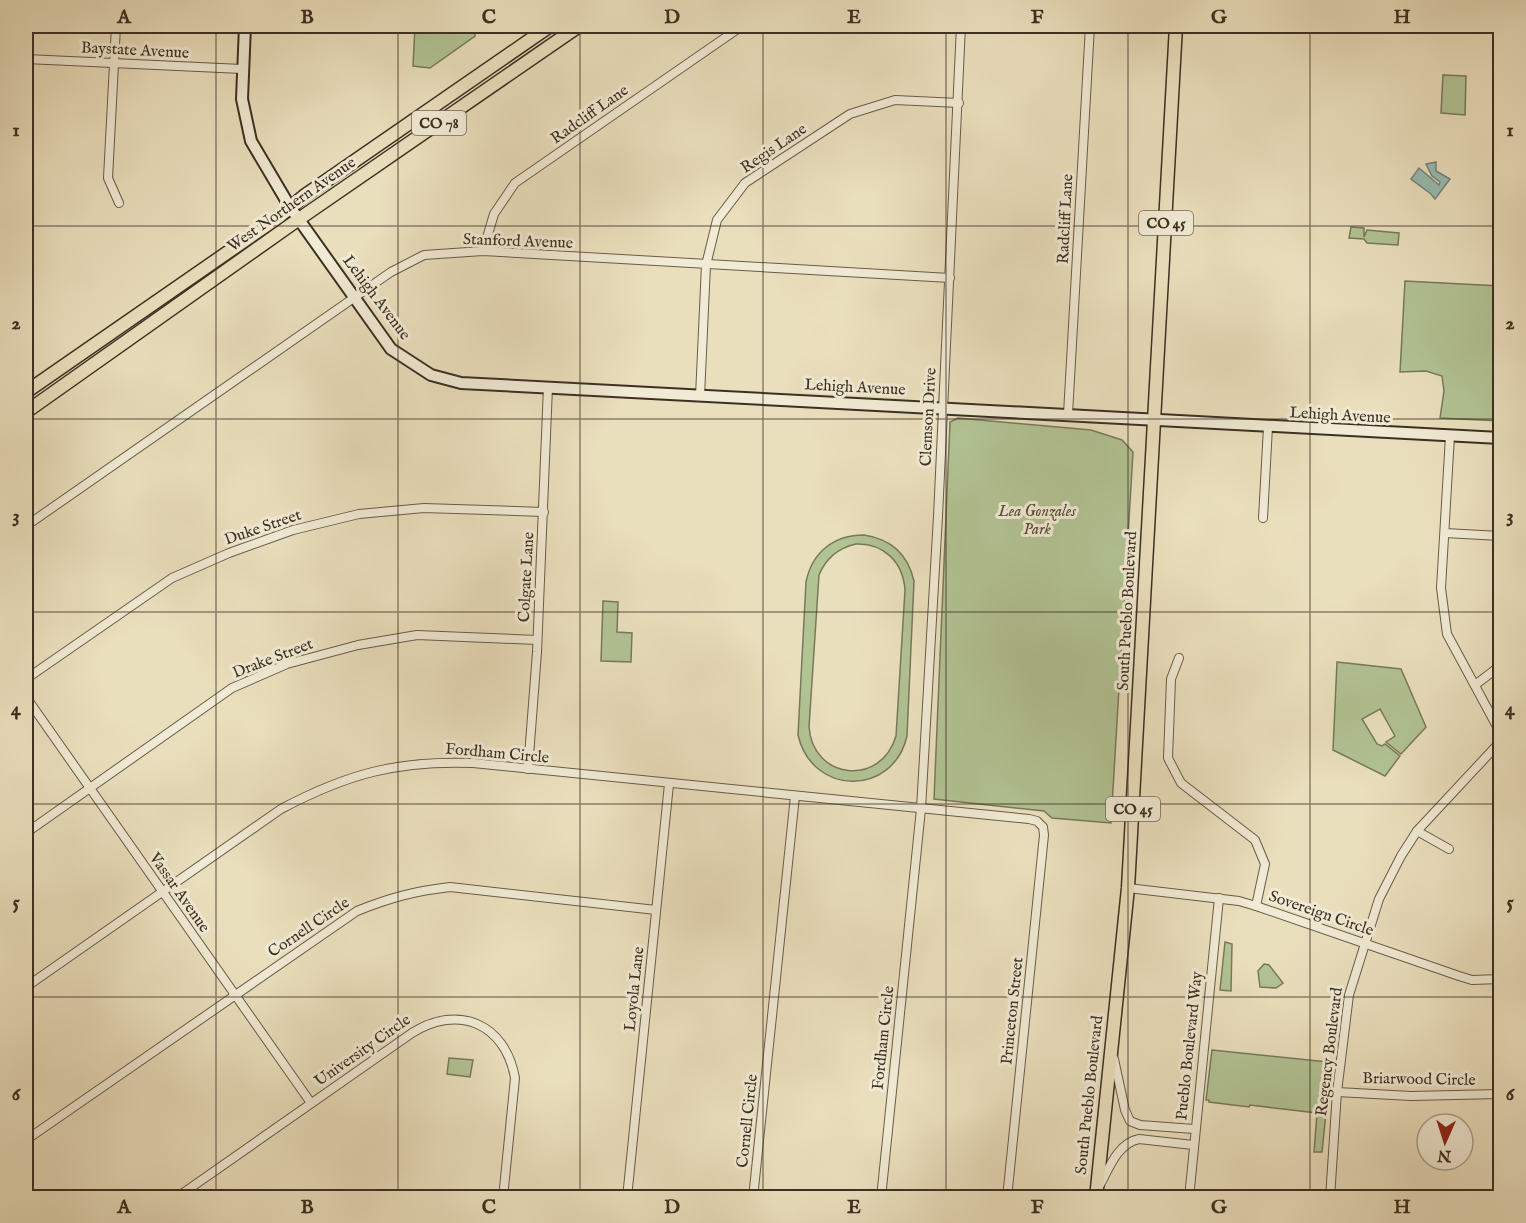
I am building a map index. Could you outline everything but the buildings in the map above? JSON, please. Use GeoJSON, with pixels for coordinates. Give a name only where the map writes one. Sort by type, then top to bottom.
{"type":"FeatureCollection","features":[{"type":"Feature","properties":{"kind":"main road","name":"West Northern Avenue"},"geometry":{"type":"LineString","coordinates":[[26,392],[550,26]]}},
{"type":"Feature","properties":{"kind":"main road","name":"West Northern Avenue"},"geometry":{"type":"LineString","coordinates":[[26,412],[299,219],[579,26]]}},
{"type":"Feature","properties":{"kind":"main road","name":"South Pueblo Boulevard"},"geometry":{"type":"LineString","coordinates":[[1096,1195],[1128,888],[1176,26]]}},
{"type":"Feature","properties":{"kind":"street"},"geometry":{"type":"LineString","coordinates":[[116,26],[108,178],[119,203]]}},
{"type":"Feature","properties":{"kind":"street","name":"Lehigh Avenue"},"geometry":{"type":"LineString","coordinates":[[245,26],[242,99],[251,141],[290,207],[391,349],[430,375],[461,383],[1500,438]]}},
{"type":"Feature","properties":{"kind":"street","name":"Radcliff Lane"},"geometry":{"type":"LineString","coordinates":[[483,251],[494,214],[516,183],[742,26]]}},
{"type":"Feature","properties":{"kind":"street","name":"Clemson Drive"},"geometry":{"type":"LineString","coordinates":[[921,809],[938,528],[961,26]]}},
{"type":"Feature","properties":{"kind":"street","name":"Radcliff Lane"},"geometry":{"type":"LineString","coordinates":[[1068,414],[1090,26]]}},
{"type":"Feature","properties":{"kind":"street","name":"Baystate Avenue"},"geometry":{"type":"LineString","coordinates":[[26,59],[242,69]]}},
{"type":"Feature","properties":{"kind":"street","name":"Regis Lane"},"geometry":{"type":"LineString","coordinates":[[699,396],[706,265],[717,220],[745,183],[850,114],[895,100],[959,103]]}},
{"type":"Feature","properties":{"kind":"street","name":"Stanford Avenue"},"geometry":{"type":"LineString","coordinates":[[26,526],[391,272],[424,255],[483,251],[950,278]]}},
{"type":"Feature","properties":{"kind":"street","name":"Colgate Lane"},"geometry":{"type":"LineString","coordinates":[[528,769],[544,512],[548,387]]}},
{"type":"Feature","properties":{"kind":"street"},"geometry":{"type":"LineString","coordinates":[[1263,518],[1268,427]]}},
{"type":"Feature","properties":{"kind":"street"},"geometry":{"type":"LineString","coordinates":[[1450,436],[1441,588],[1447,634],[1500,732]]}},
{"type":"Feature","properties":{"kind":"street","name":"Duke Street"},"geometry":{"type":"LineString","coordinates":[[26,679],[172,578],[229,553],[293,530],[359,514],[424,508],[544,512]]}},
{"type":"Feature","properties":{"kind":"street"},"geometry":{"type":"LineString","coordinates":[[1444,533],[1500,536]]}},
{"type":"Feature","properties":{"kind":"street","name":"Drake Street"},"geometry":{"type":"LineString","coordinates":[[26,833],[232,688],[287,664],[358,645],[417,635],[537,640]]}},
{"type":"Feature","properties":{"kind":"street"},"geometry":{"type":"LineString","coordinates":[[1179,658],[1171,679],[1167,758],[1181,783],[1255,840],[1265,864],[1256,906]]}},
{"type":"Feature","properties":{"kind":"street"},"geometry":{"type":"LineString","coordinates":[[1475,685],[1500,666]]}},
{"type":"Feature","properties":{"kind":"street","name":"Vassar Avenue"},"geometry":{"type":"LineString","coordinates":[[26,697],[311,1103]]}},
{"type":"Feature","properties":{"kind":"street","name":"Regency Boulevard"},"geometry":{"type":"LineString","coordinates":[[1330,1197],[1337,1092],[1349,995],[1379,899],[1417,831],[1500,741]]}},
{"type":"Feature","properties":{"kind":"street","name":"Fordham Circle"},"geometry":{"type":"LineString","coordinates":[[26,987],[281,809],[313,792],[356,776],[390,767],[446,762],[473,763],[1029,819],[1043,826]]}},
{"type":"Feature","properties":{"kind":"street","name":"Loyola Lane"},"geometry":{"type":"LineString","coordinates":[[627,1197],[669,784]]}},
{"type":"Feature","properties":{"kind":"street","name":"Cornell Circle"},"geometry":{"type":"LineString","coordinates":[[753,1197],[795,796]]}},
{"type":"Feature","properties":{"kind":"street","name":"Fordham Circle"},"geometry":{"type":"LineString","coordinates":[[881,1197],[921,809]]}},
{"type":"Feature","properties":{"kind":"street","name":"Princeton Street"},"geometry":{"type":"LineString","coordinates":[[1007,1197],[1044,835],[1043,826]]}},
{"type":"Feature","properties":{"kind":"street"},"geometry":{"type":"LineString","coordinates":[[1417,831],[1449,849]]}},
{"type":"Feature","properties":{"kind":"street","name":"Cornell Circle"},"geometry":{"type":"LineString","coordinates":[[26,1140],[357,911],[389,898],[417,891],[450,887],[656,909]]}},
{"type":"Feature","properties":{"kind":"street","name":"Sovereign Circle"},"geometry":{"type":"LineString","coordinates":[[1128,888],[1220,898],[1256,906],[1472,980],[1500,979]]}},
{"type":"Feature","properties":{"kind":"street","name":"Pueblo Boulevard Way"},"geometry":{"type":"LineString","coordinates":[[1189,1197],[1194,1129],[1220,898]]}},
{"type":"Feature","properties":{"kind":"street","name":"University Circle"},"geometry":{"type":"LineString","coordinates":[[176,1197],[426,1024],[453,1018],[480,1025],[501,1042],[512,1064],[514,1078],[503,1197]]}},
{"type":"Feature","properties":{"kind":"street"},"geometry":{"type":"LineString","coordinates":[[1111,1047],[1125,1110],[1130,1121],[1140,1125],[1194,1129]]}},
{"type":"Feature","properties":{"kind":"street","name":"Briarwood Circle"},"geometry":{"type":"LineString","coordinates":[[1337,1092],[1411,1096],[1500,1094]]}},
{"type":"Feature","properties":{"kind":"street"},"geometry":{"type":"LineString","coordinates":[[1096,1195],[1116,1157],[1127,1143],[1139,1139],[1193,1145]]}},
{"type":"Feature","properties":{"kind":"green space"},"geometry":{"type":"Polygon","coordinates":[[[415,26],[475,26],[475,36],[430,68],[413,66],[415,26]]]}},
{"type":"Feature","properties":{"kind":"green space"},"geometry":{"type":"Polygon","coordinates":[[[1443,75],[1466,76],[1465,115],[1441,113],[1443,75]]]}},
{"type":"Feature","properties":{"kind":"green space"},"geometry":{"type":"Polygon","coordinates":[[[1351,227],[1364,228],[1364,237],[1367,230],[1399,233],[1398,245],[1367,243],[1364,239],[1349,238],[1351,227]]]}},
{"type":"Feature","properties":{"kind":"green space"},"geometry":{"type":"Polygon","coordinates":[[[1405,281],[1500,286],[1500,421],[1440,418],[1444,391],[1442,376],[1426,371],[1400,372],[1405,281]]]}},
{"type":"Feature","properties":{"kind":"green space","name":"Lea Gonzales Park"},"geometry":{"type":"Polygon","coordinates":[[[958,418],[1091,430],[1122,440],[1133,452],[1111,823],[1052,818],[1044,811],[934,799],[950,422],[958,418]]]}},
{"type":"Feature","properties":{"kind":"green space"},"geometry":{"type":"Polygon","coordinates":[[[874,537],[890,544],[903,556],[914,581],[907,736],[899,756],[886,770],[870,779],[852,781],[835,778],[819,769],[806,755],[798,735],[806,582],[809,571],[813,562],[826,547],[843,538],[874,537]],[[856,544],[838,551],[825,564],[819,575],[809,727],[813,745],[822,758],[834,767],[848,770],[863,770],[877,764],[888,752],[896,736],[905,590],[900,571],[890,556],[875,547],[856,544]]]}},
{"type":"Feature","properties":{"kind":"green space"},"geometry":{"type":"Polygon","coordinates":[[[603,601],[618,602],[617,632],[632,633],[631,662],[601,661],[603,601]]]}},
{"type":"Feature","properties":{"kind":"green space"},"geometry":{"type":"Polygon","coordinates":[[[1337,662],[1401,669],[1426,727],[1401,754],[1386,742],[1395,736],[1380,709],[1362,719],[1377,744],[1382,746],[1385,744],[1400,756],[1385,776],[1333,750],[1337,662]]]}},
{"type":"Feature","properties":{"kind":"green space"},"geometry":{"type":"Polygon","coordinates":[[[1225,942],[1232,944],[1231,991],[1220,990],[1225,942]]]}},
{"type":"Feature","properties":{"kind":"green space"},"geometry":{"type":"Polygon","coordinates":[[[1264,964],[1269,965],[1283,983],[1276,988],[1260,987],[1258,971],[1264,964]]]}},
{"type":"Feature","properties":{"kind":"green space"},"geometry":{"type":"Polygon","coordinates":[[[1212,1050],[1331,1064],[1322,1152],[1314,1152],[1317,1113],[1250,1105],[1249,1107],[1206,1100],[1212,1050]]]}},
{"type":"Feature","properties":{"kind":"green space"},"geometry":{"type":"Polygon","coordinates":[[[449,1058],[473,1060],[470,1077],[447,1074],[449,1058]]]}},
{"type":"Feature","properties":{"kind":"water"},"geometry":{"type":"Polygon","coordinates":[[[1436,162],[1436,171],[1450,179],[1435,199],[1411,179],[1419,168],[1439,185],[1440,182],[1432,176],[1426,164],[1436,162]]]}}]}
